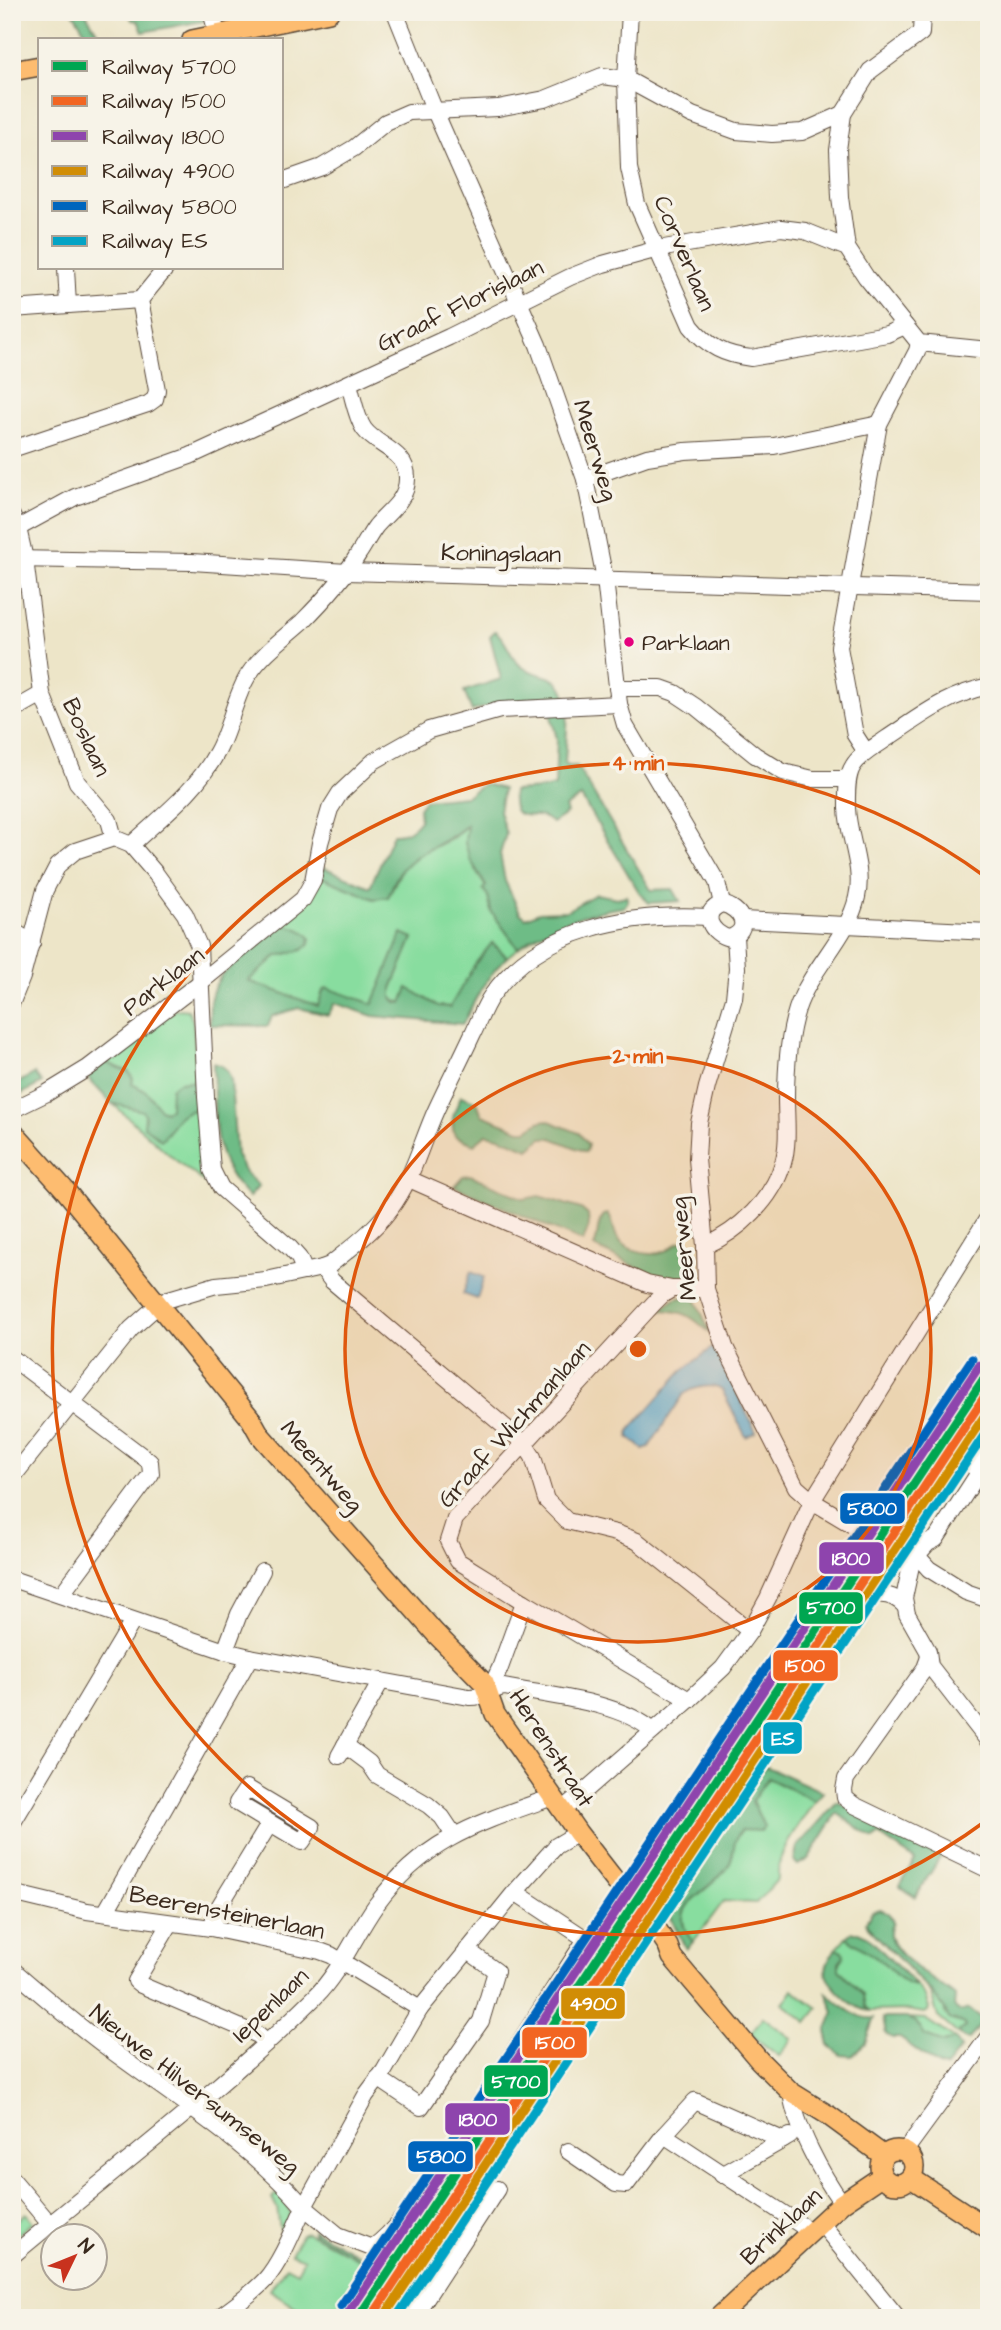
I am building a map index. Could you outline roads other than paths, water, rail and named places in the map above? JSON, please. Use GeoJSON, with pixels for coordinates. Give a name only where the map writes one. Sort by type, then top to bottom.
{"type":"FeatureCollection","features":[{"type":"Feature","properties":{"kind":"main road"},"geometry":{"type":"LineString","coordinates":[[218,38],[329,12]]}},
{"type":"Feature","properties":{"kind":"main road"},"geometry":{"type":"LineString","coordinates":[[12,71],[38,66]]}},
{"type":"Feature","properties":{"kind":"main road","name":"Meentweg"},"geometry":{"type":"LineString","coordinates":[[12,1131],[65,1190],[251,1419],[260,1435],[435,1633],[476,1673],[488,1694]]}},
{"type":"Feature","properties":{"kind":"main road","name":"Herenstraat"},"geometry":{"type":"LineString","coordinates":[[488,1694],[495,1714],[578,1833],[616,1882],[618,1895],[648,1925],[666,1954],[672,1957],[736,2035],[791,2092],[884,2156]]}},
{"type":"Feature","properties":{"kind":"main road"},"geometry":{"type":"LineString","coordinates":[[894,2150],[905,2151],[915,2163],[911,2178],[896,2185],[883,2176],[880,2166],[884,2156],[894,2150]]}},
{"type":"Feature","properties":{"kind":"main road","name":"Brinklaan"},"geometry":{"type":"LineString","coordinates":[[718,2318],[842,2203],[883,2176]]}},
{"type":"Feature","properties":{"kind":"main road"},"geometry":{"type":"LineString","coordinates":[[911,2178],[989,2229]]}},
{"type":"Feature","properties":{"kind":"street"},"geometry":{"type":"LineString","coordinates":[[211,12],[218,38]]}},
{"type":"Feature","properties":{"kind":"street","name":"Meerweg"},"geometry":{"type":"LineString","coordinates":[[395,12],[434,109],[538,345],[586,479],[605,579],[618,696],[625,725],[717,882],[722,904]]}},
{"type":"Feature","properties":{"kind":"street","name":"Corverlaan"},"geometry":{"type":"LineString","coordinates":[[630,12],[626,79],[629,168],[637,204],[691,326],[711,346],[731,356],[751,358],[887,334],[905,326]]}},
{"type":"Feature","properties":{"kind":"street"},"geometry":{"type":"LineString","coordinates":[[922,12],[921,33],[870,71],[843,114],[838,150],[839,197],[847,248],[918,347],[989,360]]}},
{"type":"Feature","properties":{"kind":"street"},"geometry":{"type":"LineString","coordinates":[[284,180],[322,167],[354,148],[386,122],[409,112],[498,108],[545,99],[602,76],[626,79],[692,115],[736,131],[772,134],[802,132],[843,114]]}},
{"type":"Feature","properties":{"kind":"street","name":"Graaf Florislaan"},"geometry":{"type":"LineString","coordinates":[[15,522],[75,497],[190,456],[349,384],[570,277],[603,264],[658,249],[781,228],[805,231],[847,248]]}},
{"type":"Feature","properties":{"kind":"street"},"geometry":{"type":"LineString","coordinates":[[66,270],[68,305]]}},
{"type":"Feature","properties":{"kind":"street"},"geometry":{"type":"LineString","coordinates":[[12,309],[140,300],[164,270]]}},
{"type":"Feature","properties":{"kind":"street"},"geometry":{"type":"LineString","coordinates":[[12,449],[148,404],[155,399],[157,390],[140,300]]}},
{"type":"Feature","properties":{"kind":"street"},"geometry":{"type":"LineString","coordinates":[[918,347],[989,350]]}},
{"type":"Feature","properties":{"kind":"street"},"geometry":{"type":"LineString","coordinates":[[866,752],[855,735],[839,647],[879,424],[918,347]]}},
{"type":"Feature","properties":{"kind":"street"},"geometry":{"type":"LineString","coordinates":[[131,845],[202,776],[218,751],[248,675],[347,572],[375,527],[404,494],[407,479],[405,466],[398,455],[363,427],[349,384]]}},
{"type":"Feature","properties":{"kind":"street"},"geometry":{"type":"LineString","coordinates":[[586,479],[647,457],[685,451],[774,446],[879,424]]}},
{"type":"Feature","properties":{"kind":"street","name":"Boslaan"},"geometry":{"type":"LineString","coordinates":[[15,522],[18,559],[42,694],[77,782],[109,820],[114,838]]}},
{"type":"Feature","properties":{"kind":"street","name":"Koningslaan"},"geometry":{"type":"LineString","coordinates":[[18,559],[192,562],[347,572],[989,591]]}},
{"type":"Feature","properties":{"kind":"street"},"geometry":{"type":"LineString","coordinates":[[705,1246],[739,1226],[774,1183],[783,1163],[790,1037],[797,1009],[810,978],[845,926],[858,897],[859,879],[847,810],[848,779],[853,765],[866,752],[932,707],[967,691],[989,686]]}},
{"type":"Feature","properties":{"kind":"street","name":"Parklaan"},"geometry":{"type":"LineString","coordinates":[[12,1110],[88,1068],[303,899],[313,881],[330,809],[340,793],[374,761],[429,730],[500,710],[618,696],[661,688],[675,693],[696,707],[755,755],[783,772],[813,779],[848,779]]}},
{"type":"Feature","properties":{"kind":"street"},"geometry":{"type":"LineString","coordinates":[[12,711],[42,694]]}},
{"type":"Feature","properties":{"kind":"street"},"geometry":{"type":"LineString","coordinates":[[12,1002],[22,977],[45,890],[58,865],[75,852],[114,838],[131,845],[185,914],[199,946],[212,1170],[221,1188],[290,1248],[299,1258],[305,1272]]}},
{"type":"Feature","properties":{"kind":"street"},"geometry":{"type":"LineString","coordinates":[[722,904],[736,910],[743,920],[743,927],[735,936],[729,938],[721,936],[709,925],[708,917],[716,906],[722,904]]}},
{"type":"Feature","properties":{"kind":"street"},"geometry":{"type":"LineString","coordinates":[[12,1478],[131,1329],[158,1305],[216,1285],[266,1280],[322,1268],[330,1265],[377,1225],[395,1203],[408,1179],[436,1111],[492,996],[515,970],[545,946],[572,933],[638,919],[708,917]]}},
{"type":"Feature","properties":{"kind":"street"},"geometry":{"type":"LineString","coordinates":[[743,920],[989,932]]}},
{"type":"Feature","properties":{"kind":"street"},"geometry":{"type":"LineString","coordinates":[[12,930],[32,943]]}},
{"type":"Feature","properties":{"kind":"street","name":"Meerweg"},"geometry":{"type":"LineString","coordinates":[[735,936],[737,968],[734,998],[707,1087],[699,1123],[697,1159],[706,1289],[725,1347],[796,1487],[812,1501],[906,1557],[916,1558],[966,1592],[989,1600]]}},
{"type":"Feature","properties":{"kind":"street"},"geometry":{"type":"LineString","coordinates":[[408,1179],[647,1284],[672,1289],[706,1289]]}},
{"type":"Feature","properties":{"kind":"street"},"geometry":{"type":"LineString","coordinates":[[558,1804],[653,1731],[723,1668],[750,1631],[768,1598],[812,1501],[989,1216]]}},
{"type":"Feature","properties":{"kind":"street"},"geometry":{"type":"LineString","coordinates":[[322,1268],[341,1289],[524,1443],[533,1457],[546,1500],[567,1521],[637,1541],[750,1631]]}},
{"type":"Feature","properties":{"kind":"street","name":"Graaf Wichmanlaan"},"geometry":{"type":"LineString","coordinates":[[672,1289],[662,1295],[455,1519],[448,1541],[458,1561],[689,1700]]}},
{"type":"Feature","properties":{"kind":"street"},"geometry":{"type":"LineString","coordinates":[[12,1358],[150,1462],[151,1474],[61,1595]]}},
{"type":"Feature","properties":{"kind":"street"},"geometry":{"type":"LineString","coordinates":[[928,1543],[929,1535],[973,1468],[989,1432]]}},
{"type":"Feature","properties":{"kind":"street"},"geometry":{"type":"LineString","coordinates":[[900,1598],[910,1580],[910,1566],[928,1543],[936,1539],[989,1457]]}},
{"type":"Feature","properties":{"kind":"street"},"geometry":{"type":"LineString","coordinates":[[225,1651],[239,1614],[262,1571]]}},
{"type":"Feature","properties":{"kind":"street","name":"Herenstraat"},"geometry":{"type":"LineString","coordinates":[[12,1579],[225,1651],[469,1697],[488,1694]]}},
{"type":"Feature","properties":{"kind":"street"},"geometry":{"type":"LineString","coordinates":[[648,1925],[870,1598],[880,1594],[900,1598]]}},
{"type":"Feature","properties":{"kind":"street"},"geometry":{"type":"LineString","coordinates":[[900,1598],[928,1651],[928,1660],[846,1779],[845,1798],[854,1805],[989,1870]]}},
{"type":"Feature","properties":{"kind":"street"},"geometry":{"type":"LineString","coordinates":[[488,1694],[524,1602]]}},
{"type":"Feature","properties":{"kind":"street"},"geometry":{"type":"LineString","coordinates":[[12,1824],[132,1621]]}},
{"type":"Feature","properties":{"kind":"street"},"geometry":{"type":"LineString","coordinates":[[105,1913],[250,1657]]}},
{"type":"Feature","properties":{"kind":"street"},"geometry":{"type":"LineString","coordinates":[[928,1660],[989,1742]]}},
{"type":"Feature","properties":{"kind":"street"},"geometry":{"type":"LineString","coordinates":[[381,1681],[342,1751],[369,1763],[377,1775],[428,1805],[442,1817],[454,1835]]}},
{"type":"Feature","properties":{"kind":"street"},"geometry":{"type":"LineString","coordinates":[[488,1694],[496,1688],[504,1687],[593,1705],[643,1723],[653,1731]]}},
{"type":"Feature","properties":{"kind":"street","name":"Iepenlaan"},"geometry":{"type":"LineString","coordinates":[[53,2222],[117,2172],[316,1997],[334,1975],[376,1906],[403,1873],[424,1853],[475,1824],[558,1804]]}},
{"type":"Feature","properties":{"kind":"street"},"geometry":{"type":"LineString","coordinates":[[211,1928],[217,1910],[270,1823]]}},
{"type":"Feature","properties":{"kind":"street"},"geometry":{"type":"LineString","coordinates":[[514,1892],[586,1939],[415,2200],[386,2238],[372,2248],[338,2235],[304,2207],[366,2095],[421,2009],[467,1950],[514,1892],[556,1846],[578,1833]]}},
{"type":"Feature","properties":{"kind":"street","name":"Beerensteinerlaan"},"geometry":{"type":"LineString","coordinates":[[12,1893],[86,1912],[211,1928],[320,1951],[421,2009]]}},
{"type":"Feature","properties":{"kind":"street"},"geometry":{"type":"LineString","coordinates":[[170,1924],[136,1980],[258,2035],[266,2042]]}},
{"type":"Feature","properties":{"kind":"street"},"geometry":{"type":"LineString","coordinates":[[379,2078],[421,2108],[481,2021],[496,1971],[467,1950]]}},
{"type":"Feature","properties":{"kind":"street","name":"Nieuwe Hilversumseweg"},"geometry":{"type":"LineString","coordinates":[[12,1969],[65,2016],[191,2108],[271,2172],[304,2207],[267,2278],[218,2318]]}},
{"type":"Feature","properties":{"kind":"street"},"geometry":{"type":"LineString","coordinates":[[905,2151],[989,2036]]}},
{"type":"Feature","properties":{"kind":"street","name":"Herenstraat"},"geometry":{"type":"LineString","coordinates":[[791,2092],[793,2110],[802,2131],[842,2203]]}},
{"type":"Feature","properties":{"kind":"street"},"geometry":{"type":"LineString","coordinates":[[568,2151],[616,2184],[626,2185],[664,2135],[695,2101],[783,2140]]}},
{"type":"Feature","properties":{"kind":"street"},"geometry":{"type":"LineString","coordinates":[[722,2175],[802,2131]]}},
{"type":"Feature","properties":{"kind":"street"},"geometry":{"type":"LineString","coordinates":[[664,2135],[801,2225],[815,2229],[898,2318]]}},
{"type":"Feature","properties":{"kind":"street"},"geometry":{"type":"LineString","coordinates":[[12,2179],[48,2222]]}},
{"type":"Feature","properties":{"kind":"street"},"geometry":{"type":"LineString","coordinates":[[413,2318],[497,2189]]}},
{"type":"Feature","properties":{"kind":"street","name":"Iepenlaan"},"geometry":{"type":"LineString","coordinates":[[12,2256],[38,2234]]}},
{"type":"Feature","properties":{"kind":"water"},"geometry":{"type":"Polygon","coordinates":[[[471,1272],[484,1277],[477,1299],[463,1294],[471,1272]]]}},
{"type":"Feature","properties":{"kind":"water"},"geometry":{"type":"Polygon","coordinates":[[[712,1348],[716,1350],[756,1432],[746,1437],[722,1390],[703,1387],[684,1394],[649,1447],[643,1449],[629,1437],[629,1431],[682,1371],[712,1348]]]}},
{"type":"Feature","properties":{"kind":"rail line","name":"5800"},"geometry":{"type":"LineString","coordinates":[[341,2306],[972,1359]]}},
{"type":"Feature","properties":{"kind":"rail line","name":"1800"},"geometry":{"type":"LineString","coordinates":[[349,2312],[980,1365]]}},
{"type":"Feature","properties":{"kind":"rail line","name":"5700"},"geometry":{"type":"LineString","coordinates":[[358,2318],[989,1371]]}},
{"type":"Feature","properties":{"kind":"rail line","name":"1500"},"geometry":{"type":"LineString","coordinates":[[371,2318],[989,1390]]}},
{"type":"Feature","properties":{"kind":"rail line","name":"4900"},"geometry":{"type":"LineString","coordinates":[[383,2318],[989,1409]]}},
{"type":"Feature","properties":{"kind":"rail line","name":"ES"},"geometry":{"type":"LineString","coordinates":[[396,2318],[989,1428]]}},
{"type":"Feature","properties":{"kind":"place","name":"Parklaan"},"geometry":{"type":"Point","coordinates":[629,642]}}]}
